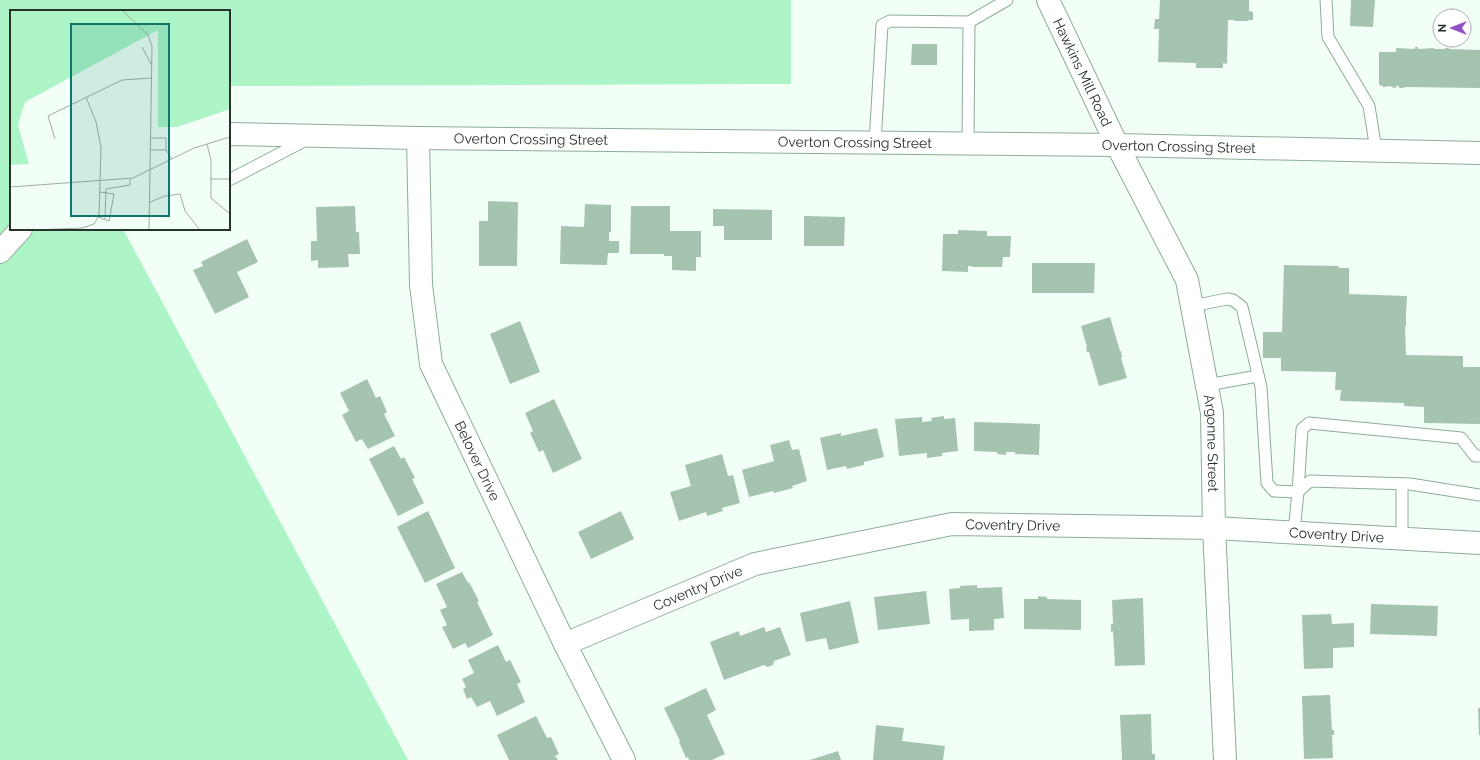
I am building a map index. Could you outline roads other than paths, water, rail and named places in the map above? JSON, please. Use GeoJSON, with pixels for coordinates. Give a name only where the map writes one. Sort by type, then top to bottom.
{"type":"FeatureCollection","features":[{"type":"Feature","properties":{"kind":"street","name":"Hawkins Mill Road"},"geometry":{"type":"LineString","coordinates":[[1048,0],[1117,145]]}},
{"type":"Feature","properties":{"kind":"street","name":"Overton Crossing Street"},"geometry":{"type":"LineString","coordinates":[[230,134],[418,138],[1117,145],[1480,153]]}},
{"type":"Feature","properties":{"kind":"street","name":"Belover Drive"},"geometry":{"type":"LineString","coordinates":[[418,138],[421,285],[431,364],[564,644],[624,760]]}},
{"type":"Feature","properties":{"kind":"street","name":"Argonne Street"},"geometry":{"type":"LineString","coordinates":[[1117,145],[1187,280],[1212,413],[1214,528],[1225,760]]}},
{"type":"Feature","properties":{"kind":"street"},"geometry":{"type":"LineString","coordinates":[[0,252],[20,230]]}},
{"type":"Feature","properties":{"kind":"street","name":"Coventry Drive"},"geometry":{"type":"LineString","coordinates":[[564,644],[755,564],[952,524],[1214,528],[1480,543]]}},
{"type":"Feature","properties":{"kind":"lane"},"geometry":{"type":"LineString","coordinates":[[875,143],[882,25],[890,21],[969,22],[1007,0]]}},
{"type":"Feature","properties":{"kind":"lane"},"geometry":{"type":"LineString","coordinates":[[1326,0],[1328,37],[1369,106],[1376,150]]}},
{"type":"Feature","properties":{"kind":"lane"},"geometry":{"type":"LineString","coordinates":[[968,143],[969,22]]}},
{"type":"Feature","properties":{"kind":"lane"},"geometry":{"type":"LineString","coordinates":[[230,179],[314,136]]}},
{"type":"Feature","properties":{"kind":"lane"},"geometry":{"type":"LineString","coordinates":[[1192,306],[1227,299],[1233,300],[1242,307],[1261,387],[1267,483],[1274,491],[1298,492],[1310,481],[1402,484],[1480,495]]}},
{"type":"Feature","properties":{"kind":"lane"},"geometry":{"type":"LineString","coordinates":[[1207,385],[1258,376]]}},
{"type":"Feature","properties":{"kind":"lane"},"geometry":{"type":"LineString","coordinates":[[1294,532],[1302,429],[1309,423],[1461,438],[1475,456],[1480,456]]}},
{"type":"Feature","properties":{"kind":"lane"},"geometry":{"type":"LineString","coordinates":[[1402,484],[1402,538]]}}]}
